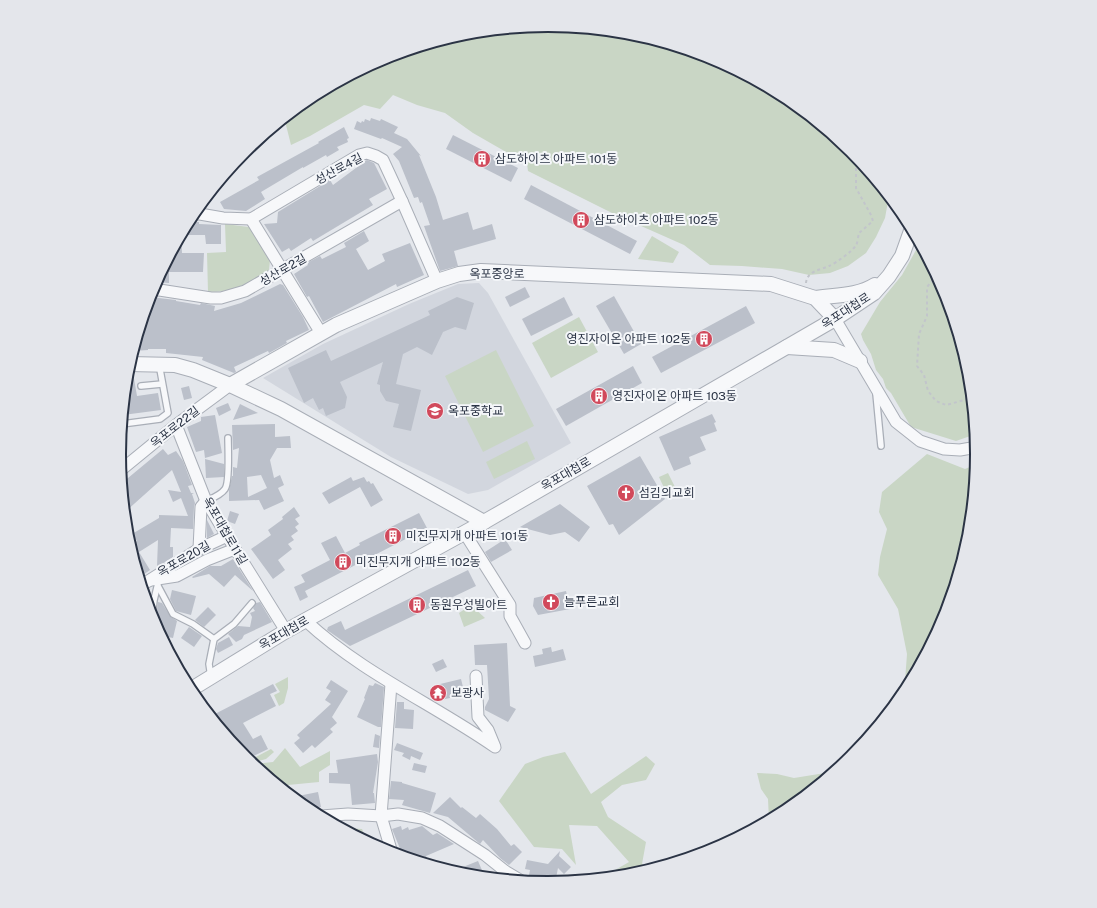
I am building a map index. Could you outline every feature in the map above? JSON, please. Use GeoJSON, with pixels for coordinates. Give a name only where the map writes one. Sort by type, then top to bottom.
{"type":"FeatureCollection","features":[{"type":"Feature","properties":{"kind":"street","name":"성산로4길"},"geometry":{"type":"LineString","coordinates":[[251,219],[359,155],[368,153],[383,160],[437,282]]}},
{"type":"Feature","properties":{"kind":"street","name":"성산로2길"},"geometry":{"type":"LineString","coordinates":[[160,290],[211,298],[222,298],[245,291],[402,201]]}},
{"type":"Feature","properties":{"kind":"street"},"geometry":{"type":"LineString","coordinates":[[202,214],[223,218],[251,219],[321,333]]}},
{"type":"Feature","properties":{"kind":"street","name":"옥포대첩로"},"geometry":{"type":"LineString","coordinates":[[197,686],[286,631],[484,522],[835,319],[874,293],[889,276],[902,256],[909,236]]}},
{"type":"Feature","properties":{"kind":"street","name":"옥포중앙로"},"geometry":{"type":"LineString","coordinates":[[230,385],[321,333],[437,282],[459,274],[481,271],[771,284],[811,296]]}},
{"type":"Feature","properties":{"kind":"street"},"geometry":{"type":"LineString","coordinates":[[811,296],[849,294],[870,288],[889,276]]}},
{"type":"Feature","properties":{"kind":"street"},"geometry":{"type":"LineString","coordinates":[[811,296],[835,319],[896,422],[920,441],[944,449],[960,450],[970,448]]}},
{"type":"Feature","properties":{"kind":"street"},"geometry":{"type":"LineString","coordinates":[[787,347],[834,350],[860,361]]}},
{"type":"Feature","properties":{"kind":"street"},"geometry":{"type":"LineString","coordinates":[[137,364],[175,365],[193,370],[230,385],[281,409],[484,522]]}},
{"type":"Feature","properties":{"kind":"street","name":"옥포로22길"},"geometry":{"type":"LineString","coordinates":[[126,466],[176,425],[230,385]]}},
{"type":"Feature","properties":{"kind":"street","name":"옥포대첩로11길"},"geometry":{"type":"LineString","coordinates":[[176,425],[206,501],[226,536],[286,631]]}},
{"type":"Feature","properties":{"kind":"street"},"geometry":{"type":"LineString","coordinates":[[199,549],[201,507],[206,501]]}},
{"type":"Feature","properties":{"kind":"street"},"geometry":{"type":"LineString","coordinates":[[464,532],[510,606],[510,616],[525,643]]}},
{"type":"Feature","properties":{"kind":"street","name":"옥포로20길"},"geometry":{"type":"LineString","coordinates":[[152,583],[199,549],[226,536]]}},
{"type":"Feature","properties":{"kind":"street"},"geometry":{"type":"LineString","coordinates":[[152,583],[177,576],[207,560],[235,549]]}},
{"type":"Feature","properties":{"kind":"street"},"geometry":{"type":"LineString","coordinates":[[306,621],[320,634],[391,684],[495,747],[488,730],[478,717],[476,676]]}},
{"type":"Feature","properties":{"kind":"street"},"geometry":{"type":"LineString","coordinates":[[389,845],[381,816],[391,684]]}},
{"type":"Feature","properties":{"kind":"street"},"geometry":{"type":"LineString","coordinates":[[331,815],[348,814],[381,816],[398,814],[422,818],[440,826],[486,855],[508,874]]}},
{"type":"Feature","properties":{"kind":"lane"},"geometry":{"type":"LineString","coordinates":[[127,423],[160,419],[168,413],[159,364]]}},
{"type":"Feature","properties":{"kind":"lane"},"geometry":{"type":"LineString","coordinates":[[141,386],[162,384]]}},
{"type":"Feature","properties":{"kind":"lane"},"geometry":{"type":"LineString","coordinates":[[875,385],[881,446]]}},
{"type":"Feature","properties":{"kind":"lane"},"geometry":{"type":"LineString","coordinates":[[206,501],[218,495],[226,488],[228,475],[228,438]]}},
{"type":"Feature","properties":{"kind":"lane"},"geometry":{"type":"LineString","coordinates":[[152,583],[154,602]]}},
{"type":"Feature","properties":{"kind":"lane"},"geometry":{"type":"LineString","coordinates":[[152,583],[173,614],[193,624],[214,639]]}},
{"type":"Feature","properties":{"kind":"lane"},"geometry":{"type":"LineString","coordinates":[[211,677],[209,664],[214,639],[234,624],[252,604]]}},
{"type":"Feature","properties":{"kind":"path"},"geometry":{"type":"LineString","coordinates":[[811,296],[806,280],[813,271],[830,266],[849,252],[856,245],[858,233],[873,221],[856,188],[856,165]]}},
{"type":"Feature","properties":{"kind":"path"},"geometry":{"type":"LineString","coordinates":[[933,280],[927,287],[927,316],[919,334],[917,366],[924,376],[928,391],[936,401],[946,405],[967,399]]}},
{"type":"Feature","properties":{"kind":"shaded area","name":"옥포중학교"},"geometry":{"type":"Polygon","coordinates":[[[479,283],[488,293],[571,443],[488,490],[468,494],[391,457],[263,378],[323,344],[409,304],[458,284],[479,283]]]}},
{"type":"Feature","properties":{"kind":"green space"},"geometry":{"type":"Polygon","coordinates":[[[521,33],[576,33],[604,36],[658,46],[684,54],[710,64],[760,89],[783,103],[827,137],[866,176],[888,204],[885,218],[866,253],[848,266],[830,273],[809,275],[782,269],[710,265],[684,245],[614,214],[528,171],[527,164],[473,133],[445,113],[417,105],[393,95],[380,109],[364,105],[310,136],[291,145],[286,125],[314,103],[362,76],[387,64],[439,46],[466,40],[521,33]]]}},
{"type":"Feature","properties":{"kind":"green space"},"geometry":{"type":"Polygon","coordinates":[[[225,224],[249,227],[270,260],[269,270],[240,287],[226,291],[208,292],[207,253],[226,252],[225,224]]]}},
{"type":"Feature","properties":{"kind":"green space"},"geometry":{"type":"Polygon","coordinates":[[[652,236],[679,252],[673,263],[638,259],[652,236]]]}},
{"type":"Feature","properties":{"kind":"green space"},"geometry":{"type":"Polygon","coordinates":[[[917,248],[938,293],[948,318],[956,345],[967,399],[970,436],[956,441],[911,427],[891,393],[886,388],[883,379],[876,370],[871,354],[863,340],[861,334],[880,302],[902,275],[917,248]]]}},
{"type":"Feature","properties":{"kind":"green space"},"geometry":{"type":"Polygon","coordinates":[[[579,317],[598,352],[551,378],[532,343],[579,317]]]}},
{"type":"Feature","properties":{"kind":"green space"},"geometry":{"type":"Polygon","coordinates":[[[496,350],[534,426],[483,452],[445,376],[496,350]]]}},
{"type":"Feature","properties":{"kind":"green space"},"geometry":{"type":"Polygon","coordinates":[[[527,441],[535,459],[494,479],[486,462],[527,441]]]}},
{"type":"Feature","properties":{"kind":"green space"},"geometry":{"type":"Polygon","coordinates":[[[927,454],[965,469],[970,467],[967,509],[956,563],[948,590],[927,641],[905,679],[907,654],[898,609],[878,575],[880,557],[887,529],[879,512],[882,492],[927,454]]]}},
{"type":"Feature","properties":{"kind":"green space"},"geometry":{"type":"Polygon","coordinates":[[[668,473],[675,487],[666,492],[659,477],[668,473]]]}},
{"type":"Feature","properties":{"kind":"green space"},"geometry":{"type":"Polygon","coordinates":[[[471,605],[485,618],[464,627],[459,613],[471,605]]]}},
{"type":"Feature","properties":{"kind":"green space"},"geometry":{"type":"Polygon","coordinates":[[[288,677],[288,688],[284,703],[279,706],[274,695],[280,692],[275,684],[288,677]]]}},
{"type":"Feature","properties":{"kind":"green space"},"geometry":{"type":"Polygon","coordinates":[[[285,748],[300,767],[330,751],[330,765],[319,772],[319,782],[287,785],[262,763],[273,762],[285,748]]]}},
{"type":"Feature","properties":{"kind":"green space"},"geometry":{"type":"Polygon","coordinates":[[[271,749],[274,752],[266,759],[259,761],[255,757],[271,749]]]}},
{"type":"Feature","properties":{"kind":"green space"},"geometry":{"type":"Polygon","coordinates":[[[565,752],[591,794],[646,756],[655,764],[646,780],[622,785],[601,802],[608,817],[646,842],[642,864],[644,865],[614,870],[629,862],[597,826],[569,825],[576,865],[562,849],[534,847],[499,801],[525,764],[543,757],[565,752]]]}},
{"type":"Feature","properties":{"kind":"green space"},"geometry":{"type":"Polygon","coordinates":[[[757,773],[777,774],[794,778],[824,773],[783,805],[769,813],[768,799],[761,789],[757,773]]]}},
{"type":"Feature","properties":{"kind":"green space"},"geometry":{"type":"Polygon","coordinates":[[[356,829],[362,829],[364,833],[356,829]]]}},
{"type":"Feature","properties":{"kind":"building"},"geometry":{"type":"Polygon","coordinates":[[[371,118],[380,121],[381,119],[398,127],[394,133],[407,139],[421,156],[419,155],[436,197],[443,220],[468,212],[473,230],[492,224],[496,239],[454,251],[458,266],[440,271],[424,226],[430,225],[422,202],[420,203],[418,197],[414,198],[399,161],[393,154],[402,147],[382,138],[381,139],[354,129],[357,121],[361,123],[362,121],[364,122],[365,119],[370,121],[371,118]]]}},
{"type":"Feature","properties":{"kind":"building"},"geometry":{"type":"Polygon","coordinates":[[[344,127],[349,138],[347,139],[348,142],[337,147],[339,150],[327,157],[326,155],[303,167],[261,192],[265,199],[246,211],[224,209],[220,202],[259,180],[257,177],[319,143],[318,142],[344,127]]]}},
{"type":"Feature","properties":{"kind":"building","name":"삼도하이츠 아파트 101동"},"geometry":{"type":"Polygon","coordinates":[[[453,135],[518,168],[511,182],[446,149],[453,135]]]}},
{"type":"Feature","properties":{"kind":"building"},"geometry":{"type":"Polygon","coordinates":[[[367,160],[374,163],[387,189],[369,199],[373,205],[313,241],[311,238],[291,251],[289,248],[282,252],[264,224],[277,223],[278,212],[330,180],[333,185],[360,165],[359,164],[367,160]]]}},
{"type":"Feature","properties":{"kind":"building","name":"삼도하이츠 아파트 102동"},"geometry":{"type":"Polygon","coordinates":[[[531,185],[637,241],[630,254],[524,199],[531,185]]]}},
{"type":"Feature","properties":{"kind":"building"},"geometry":{"type":"Polygon","coordinates":[[[197,222],[199,222],[199,224],[221,225],[221,244],[206,244],[205,235],[188,235],[197,222]]]}},
{"type":"Feature","properties":{"kind":"building"},"geometry":{"type":"Polygon","coordinates":[[[364,231],[369,241],[356,249],[368,270],[385,261],[382,254],[410,243],[424,275],[397,287],[396,284],[323,322],[309,296],[307,297],[294,274],[308,265],[307,263],[320,256],[322,259],[346,247],[344,243],[364,231]]]}},
{"type":"Feature","properties":{"kind":"building"},"geometry":{"type":"Polygon","coordinates":[[[182,246],[182,253],[204,253],[203,272],[169,272],[169,283],[163,283],[182,246]]]}},
{"type":"Feature","properties":{"kind":"building"},"geometry":{"type":"Polygon","coordinates":[[[280,284],[283,285],[303,317],[309,330],[286,341],[287,343],[269,353],[268,351],[234,367],[236,372],[234,373],[202,360],[203,357],[166,353],[166,349],[140,351],[149,318],[157,298],[215,306],[214,311],[241,303],[280,284]]]}},
{"type":"Feature","properties":{"kind":"building"},"geometry":{"type":"Polygon","coordinates":[[[525,287],[530,297],[510,307],[505,297],[525,287]]]}},
{"type":"Feature","properties":{"kind":"building"},"geometry":{"type":"Polygon","coordinates":[[[614,296],[641,344],[624,354],[596,306],[614,296]]]}},
{"type":"Feature","properties":{"kind":"building"},"geometry":{"type":"Polygon","coordinates":[[[457,297],[474,303],[466,330],[455,327],[443,332],[432,355],[417,347],[403,354],[396,384],[421,390],[411,431],[393,427],[399,404],[386,401],[380,391],[380,385],[377,384],[383,362],[340,382],[347,397],[345,408],[326,416],[323,408],[319,410],[313,398],[304,403],[288,368],[326,350],[331,361],[430,315],[428,311],[457,297]]]}},
{"type":"Feature","properties":{"kind":"building"},"geometry":{"type":"Polygon","coordinates":[[[564,297],[573,315],[531,336],[522,319],[564,297]]]}},
{"type":"Feature","properties":{"kind":"building","name":"영진자이온 아파트 102동"},"geometry":{"type":"Polygon","coordinates":[[[746,306],[755,323],[661,373],[652,357],[746,306]]]}},
{"type":"Feature","properties":{"kind":"building","name":"영진자이온 아파트 103동"},"geometry":{"type":"Polygon","coordinates":[[[633,366],[642,383],[566,426],[556,409],[633,366]]]}},
{"type":"Feature","properties":{"kind":"building"},"geometry":{"type":"Polygon","coordinates":[[[134,378],[137,396],[158,393],[161,410],[128,414],[134,378]]]}},
{"type":"Feature","properties":{"kind":"building"},"geometry":{"type":"Polygon","coordinates":[[[189,386],[192,398],[184,400],[181,388],[189,386]]]}},
{"type":"Feature","properties":{"kind":"building"},"geometry":{"type":"Polygon","coordinates":[[[228,403],[231,410],[219,416],[216,408],[228,403]]]}},
{"type":"Feature","properties":{"kind":"building"},"geometry":{"type":"Polygon","coordinates":[[[240,404],[258,413],[233,420],[240,404]]]}},
{"type":"Feature","properties":{"kind":"building"},"geometry":{"type":"Polygon","coordinates":[[[712,414],[716,422],[714,423],[717,431],[700,437],[706,450],[689,457],[691,464],[674,471],[659,437],[712,414]]]}},
{"type":"Feature","properties":{"kind":"building"},"geometry":{"type":"Polygon","coordinates":[[[215,415],[222,453],[205,458],[204,450],[196,452],[187,427],[201,421],[201,417],[215,415]]]}},
{"type":"Feature","properties":{"kind":"building"},"geometry":{"type":"Polygon","coordinates":[[[275,424],[275,437],[290,436],[291,448],[277,448],[270,460],[274,478],[280,475],[284,485],[278,488],[284,501],[264,510],[259,500],[229,501],[229,490],[233,476],[233,467],[237,468],[239,448],[233,450],[232,425],[275,424]],[[261,475],[247,477],[248,497],[267,488],[261,475]]]}},
{"type":"Feature","properties":{"kind":"building"},"geometry":{"type":"Polygon","coordinates":[[[163,449],[168,455],[176,451],[183,461],[192,485],[188,486],[191,493],[194,493],[192,494],[195,503],[193,529],[171,528],[170,547],[173,547],[173,557],[162,564],[157,566],[158,540],[139,552],[150,570],[144,574],[141,563],[134,533],[159,518],[159,515],[188,516],[181,498],[173,502],[168,490],[181,492],[172,470],[130,508],[127,479],[163,449]]]}},
{"type":"Feature","properties":{"kind":"building","name":"섬김의교회"},"geometry":{"type":"Polygon","coordinates":[[[640,456],[665,499],[619,535],[613,524],[609,525],[587,486],[640,456]]]}},
{"type":"Feature","properties":{"kind":"building"},"geometry":{"type":"Polygon","coordinates":[[[205,459],[224,464],[224,477],[206,478],[205,459]]]}},
{"type":"Feature","properties":{"kind":"building"},"geometry":{"type":"Polygon","coordinates":[[[351,477],[353,481],[364,477],[367,482],[369,481],[371,484],[373,483],[383,500],[371,507],[360,487],[329,504],[322,493],[351,477]]]}},
{"type":"Feature","properties":{"kind":"building"},"geometry":{"type":"Polygon","coordinates":[[[560,504],[590,527],[579,542],[565,532],[550,535],[520,527],[560,504]]]}},
{"type":"Feature","properties":{"kind":"building"},"geometry":{"type":"Polygon","coordinates":[[[294,507],[300,516],[295,519],[299,524],[295,527],[298,531],[291,536],[294,540],[288,544],[292,549],[278,560],[285,570],[273,579],[251,549],[271,535],[268,530],[283,519],[282,517],[294,507]]]}},
{"type":"Feature","properties":{"kind":"building"},"geometry":{"type":"Polygon","coordinates":[[[230,511],[239,514],[235,524],[227,521],[230,511]]]}},
{"type":"Feature","properties":{"kind":"building"},"geometry":{"type":"Polygon","coordinates":[[[419,513],[427,528],[305,591],[308,597],[300,601],[294,587],[305,582],[301,575],[330,560],[321,543],[336,536],[345,553],[360,545],[359,543],[419,513]]]}},
{"type":"Feature","properties":{"kind":"building"},"geometry":{"type":"Polygon","coordinates":[[[207,520],[214,534],[207,538],[207,520]]]}},
{"type":"Feature","properties":{"kind":"building"},"geometry":{"type":"Polygon","coordinates":[[[505,539],[512,550],[491,562],[485,552],[505,539]]]}},
{"type":"Feature","properties":{"kind":"building"},"geometry":{"type":"Polygon","coordinates":[[[233,559],[253,591],[235,575],[224,587],[209,574],[192,577],[210,566],[221,566],[233,559]]]}},
{"type":"Feature","properties":{"kind":"building","name":"동원우성빌아트"},"geometry":{"type":"Polygon","coordinates":[[[468,570],[476,586],[350,646],[327,630],[328,627],[341,621],[345,630],[468,570]]]}},
{"type":"Feature","properties":{"kind":"building"},"geometry":{"type":"Polygon","coordinates":[[[172,590],[196,596],[191,615],[176,611],[170,599],[172,590]]]}},
{"type":"Feature","properties":{"kind":"building","name":"늘푸른교회"},"geometry":{"type":"Polygon","coordinates":[[[566,591],[570,609],[538,615],[533,606],[534,598],[566,591]]]}},
{"type":"Feature","properties":{"kind":"building"},"geometry":{"type":"Polygon","coordinates":[[[158,602],[162,603],[170,616],[177,621],[173,638],[168,637],[157,610],[158,602]]]}},
{"type":"Feature","properties":{"kind":"building"},"geometry":{"type":"Polygon","coordinates":[[[260,602],[272,622],[244,635],[242,639],[236,642],[228,634],[238,626],[250,627],[252,617],[250,613],[255,611],[253,608],[256,603],[260,602]]]}},
{"type":"Feature","properties":{"kind":"building"},"geometry":{"type":"Polygon","coordinates":[[[208,607],[216,615],[204,627],[195,620],[208,607]]]}},
{"type":"Feature","properties":{"kind":"building"},"geometry":{"type":"Polygon","coordinates":[[[189,627],[202,636],[194,647],[181,638],[189,627]]]}},
{"type":"Feature","properties":{"kind":"building"},"geometry":{"type":"Polygon","coordinates":[[[229,637],[233,645],[218,653],[216,649],[218,643],[229,637]]]}},
{"type":"Feature","properties":{"kind":"building"},"geometry":{"type":"Polygon","coordinates":[[[507,643],[510,706],[516,709],[508,722],[485,710],[489,699],[487,665],[475,665],[474,645],[507,643]]]}},
{"type":"Feature","properties":{"kind":"building"},"geometry":{"type":"Polygon","coordinates":[[[551,647],[552,652],[563,649],[566,660],[535,667],[533,656],[543,654],[542,649],[551,647]]]}},
{"type":"Feature","properties":{"kind":"building"},"geometry":{"type":"Polygon","coordinates":[[[443,659],[447,667],[436,672],[432,664],[443,659]]]}},
{"type":"Feature","properties":{"kind":"building"},"geometry":{"type":"Polygon","coordinates":[[[461,679],[465,695],[440,700],[436,685],[461,679]]]}},
{"type":"Feature","properties":{"kind":"building"},"geometry":{"type":"Polygon","coordinates":[[[331,680],[348,691],[332,717],[337,723],[330,729],[333,732],[315,748],[312,745],[303,753],[294,743],[300,738],[297,735],[331,704],[325,700],[331,691],[326,688],[331,680]]]}},
{"type":"Feature","properties":{"kind":"building"},"geometry":{"type":"Polygon","coordinates":[[[375,683],[384,687],[381,727],[357,717],[369,685],[373,686],[375,683]]]}},
{"type":"Feature","properties":{"kind":"building"},"geometry":{"type":"Polygon","coordinates":[[[273,684],[277,691],[270,694],[276,706],[243,723],[253,739],[261,735],[268,749],[254,756],[231,732],[216,713],[273,684]]]}},
{"type":"Feature","properties":{"kind":"building"},"geometry":{"type":"Polygon","coordinates":[[[397,702],[404,702],[404,709],[414,710],[413,729],[395,728],[397,702]]]}},
{"type":"Feature","properties":{"kind":"building"},"geometry":{"type":"Polygon","coordinates":[[[375,734],[380,736],[379,748],[373,747],[375,734]]]}},
{"type":"Feature","properties":{"kind":"building"},"geometry":{"type":"Polygon","coordinates":[[[397,743],[423,753],[420,760],[411,756],[410,760],[402,756],[404,753],[394,750],[397,743]]]}},
{"type":"Feature","properties":{"kind":"building"},"geometry":{"type":"Polygon","coordinates":[[[377,754],[378,762],[373,793],[375,803],[352,805],[350,784],[329,783],[329,773],[338,773],[336,760],[377,754]]]}},
{"type":"Feature","properties":{"kind":"building"},"geometry":{"type":"Polygon","coordinates":[[[414,763],[427,766],[425,773],[412,770],[414,763]]]}},
{"type":"Feature","properties":{"kind":"building"},"geometry":{"type":"Polygon","coordinates":[[[391,781],[402,782],[436,793],[430,813],[402,805],[404,800],[389,799],[391,781]]]}},
{"type":"Feature","properties":{"kind":"building"},"geometry":{"type":"Polygon","coordinates":[[[318,792],[321,807],[318,808],[301,795],[318,792]]]}},
{"type":"Feature","properties":{"kind":"building"},"geometry":{"type":"Polygon","coordinates":[[[450,797],[461,808],[462,807],[476,818],[480,814],[497,829],[511,846],[514,844],[522,852],[509,865],[483,840],[480,844],[448,817],[433,813],[450,797]]]}},
{"type":"Feature","properties":{"kind":"building"},"geometry":{"type":"Polygon","coordinates":[[[401,826],[402,830],[408,827],[409,830],[422,826],[433,835],[437,833],[454,844],[426,856],[427,858],[400,849],[392,829],[401,826]]]}},
{"type":"Feature","properties":{"kind":"building"},"geometry":{"type":"Polygon","coordinates":[[[560,851],[559,856],[571,867],[564,874],[558,868],[556,876],[529,875],[530,870],[525,869],[527,860],[548,864],[560,851]]]}},
{"type":"Feature","properties":{"kind":"building"},"geometry":{"type":"Polygon","coordinates":[[[478,861],[482,870],[466,868],[462,867],[478,861]]]}},
{"type":"Feature","properties":{"kind":"place","name":"삼도하이츠 아파트 101동"},"geometry":{"type":"Point","coordinates":[482,159]}},
{"type":"Feature","properties":{"kind":"place","name":"삼도하이츠 아파트 102동"},"geometry":{"type":"Point","coordinates":[581,220]}},
{"type":"Feature","properties":{"kind":"place","name":"영진자이온 아파트 102동"},"geometry":{"type":"Point","coordinates":[704,339]}},
{"type":"Feature","properties":{"kind":"place","name":"영진자이온 아파트 103동"},"geometry":{"type":"Point","coordinates":[599,396]}},
{"type":"Feature","properties":{"kind":"place","name":"옥포중학교"},"geometry":{"type":"Point","coordinates":[435,411]}},
{"type":"Feature","properties":{"kind":"place","name":"섬김의교회"},"geometry":{"type":"Point","coordinates":[626,493]}},
{"type":"Feature","properties":{"kind":"place","name":"미진무지개 아파트 101동"},"geometry":{"type":"Point","coordinates":[393,536]}},
{"type":"Feature","properties":{"kind":"place","name":"미진무지개 아파트 102동"},"geometry":{"type":"Point","coordinates":[343,562]}},
{"type":"Feature","properties":{"kind":"place","name":"늘푸른교회"},"geometry":{"type":"Point","coordinates":[551,602]}},
{"type":"Feature","properties":{"kind":"place","name":"동원우성빌아트"},"geometry":{"type":"Point","coordinates":[417,605]}},
{"type":"Feature","properties":{"kind":"place","name":"보광사"},"geometry":{"type":"Point","coordinates":[438,693]}}]}
